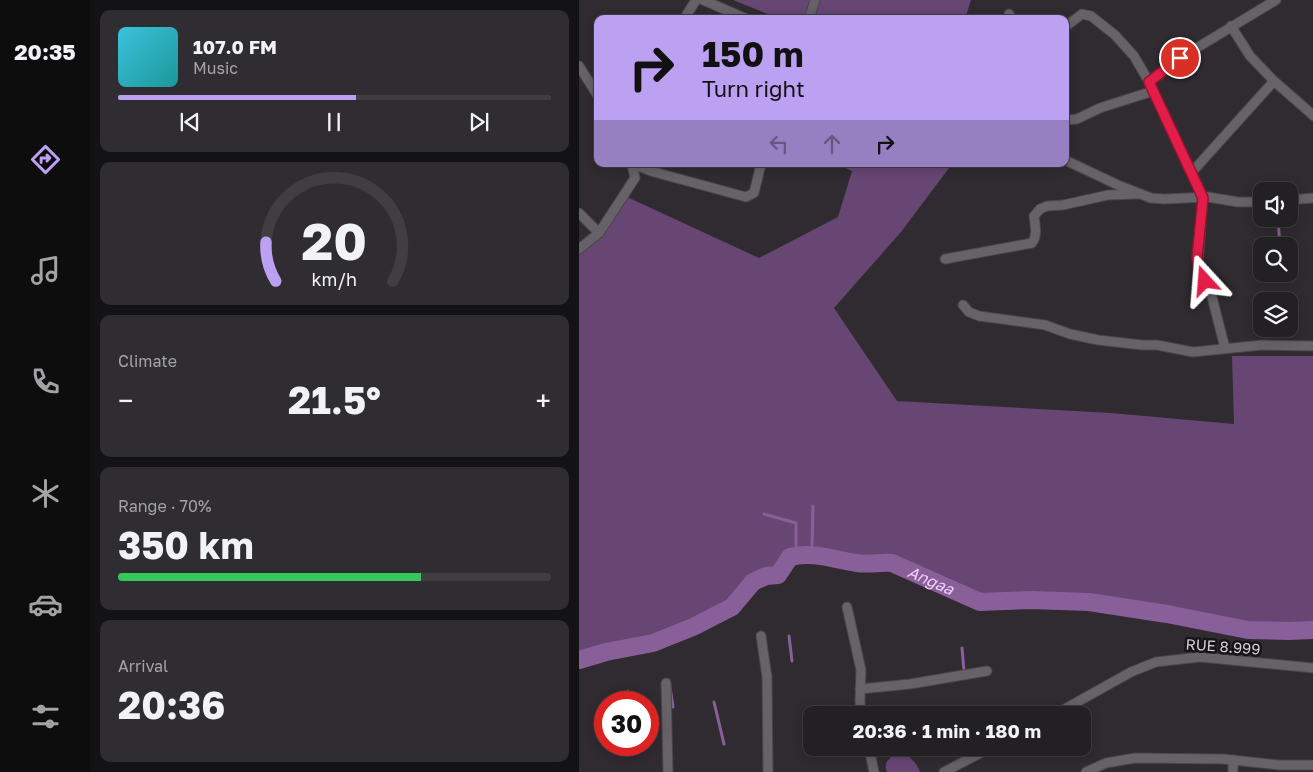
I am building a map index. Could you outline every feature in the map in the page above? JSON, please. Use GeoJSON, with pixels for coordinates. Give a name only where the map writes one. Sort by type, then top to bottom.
{"type":"FeatureCollection","features":[{"type":"Feature","properties":{"kind":"street"},"geometry":{"type":"LineString","coordinates":[[687,15],[696,0]]}},
{"type":"Feature","properties":{"kind":"street"},"geometry":{"type":"LineString","coordinates":[[703,0],[724,4],[741,15]]}},
{"type":"Feature","properties":{"kind":"street"},"geometry":{"type":"LineString","coordinates":[[810,15],[815,0]]}},
{"type":"Feature","properties":{"kind":"street"},"geometry":{"type":"LineString","coordinates":[[1149,82],[1180,58],[1276,0]]}},
{"type":"Feature","properties":{"kind":"street"},"geometry":{"type":"LineString","coordinates":[[1069,24],[1082,14],[1091,16],[1127,47],[1149,82],[1203,198],[1198,264],[1211,293],[1225,348]]}},
{"type":"Feature","properties":{"kind":"street"},"geometry":{"type":"LineString","coordinates":[[1231,26],[1250,56],[1274,81],[1313,116]]}},
{"type":"Feature","properties":{"kind":"street"},"geometry":{"type":"LineString","coordinates":[[579,66],[594,90]]}},
{"type":"Feature","properties":{"kind":"street"},"geometry":{"type":"LineString","coordinates":[[1192,172],[1274,81]]}},
{"type":"Feature","properties":{"kind":"street"},"geometry":{"type":"LineString","coordinates":[[1069,120],[1077,119],[1100,108],[1153,91]]}},
{"type":"Feature","properties":{"kind":"street"},"geometry":{"type":"LineString","coordinates":[[1069,162],[1138,194],[1151,198],[1203,198],[1253,202]]}},
{"type":"Feature","properties":{"kind":"street"},"geometry":{"type":"LineString","coordinates":[[579,249],[599,233],[635,178],[633,167]]}},
{"type":"Feature","properties":{"kind":"street"},"geometry":{"type":"LineString","coordinates":[[640,167],[746,197],[754,194],[760,167]]}},
{"type":"Feature","properties":{"kind":"street"},"geometry":{"type":"LineString","coordinates":[[945,258],[1032,243],[1036,233],[1034,216],[1040,209],[1047,206],[1063,205],[1108,195],[1138,194]]}},
{"type":"Feature","properties":{"kind":"street"},"geometry":{"type":"LineString","coordinates":[[1298,199],[1313,198]]}},
{"type":"Feature","properties":{"kind":"street"},"geometry":{"type":"LineString","coordinates":[[579,213],[599,233]]}},
{"type":"Feature","properties":{"kind":"street"},"geometry":{"type":"LineString","coordinates":[[963,305],[969,312],[975,315],[1045,325],[1070,334],[1098,340],[1157,345],[1193,352],[1262,345],[1313,346]]}},
{"type":"Feature","properties":{"kind":"street"},"geometry":{"type":"LineString","coordinates":[[847,607],[860,663],[861,706]]}},
{"type":"Feature","properties":{"kind":"street"},"geometry":{"type":"LineString","coordinates":[[761,636],[767,677],[768,772]]}},
{"type":"Feature","properties":{"kind":"street","name":"RUE 8.999"},"geometry":{"type":"LineString","coordinates":[[1070,706],[1131,672],[1156,662],[1200,657],[1313,668]]}},
{"type":"Feature","properties":{"kind":"street"},"geometry":{"type":"LineString","coordinates":[[860,689],[910,684],[987,670]]}},
{"type":"Feature","properties":{"kind":"street"},"geometry":{"type":"LineString","coordinates":[[666,684],[668,772]]}},
{"type":"Feature","properties":{"kind":"street"},"geometry":{"type":"LineString","coordinates":[[871,756],[874,772]]}},
{"type":"Feature","properties":{"kind":"street"},"geometry":{"type":"LineString","coordinates":[[944,772],[975,756]]}},
{"type":"Feature","properties":{"kind":"street"},"geometry":{"type":"LineString","coordinates":[[1086,772],[1106,763],[1135,758],[1233,760],[1279,765],[1313,765]]}},
{"type":"Feature","properties":{"kind":"street"},"geometry":{"type":"LineString","coordinates":[[1233,760],[1233,772]]}},
{"type":"Feature","properties":{"kind":"shaded area"},"geometry":{"type":"Polygon","coordinates":[[[733,0],[971,0],[966,15],[770,15],[733,0]]]}},
{"type":"Feature","properties":{"kind":"shaded area"},"geometry":{"type":"Polygon","coordinates":[[[843,167],[950,167],[901,232],[834,308],[897,401],[1111,413],[1234,424],[1232,356],[1313,356],[1313,630],[1248,630],[1167,614],[1089,602],[1031,600],[980,602],[892,563],[861,564],[823,557],[798,555],[790,557],[778,575],[766,576],[753,582],[732,607],[693,627],[653,643],[606,652],[579,660],[579,247],[625,196],[759,258],[838,217],[852,171],[843,167]]]}},
{"type":"Feature","properties":{"kind":"shaded area"},"geometry":{"type":"Polygon","coordinates":[[[892,756],[908,756],[916,764],[920,772],[887,772],[886,763],[892,756]]]}},
{"type":"Feature","properties":{"kind":"waterway"},"geometry":{"type":"LineString","coordinates":[[1279,227],[1279,237]]}},
{"type":"Feature","properties":{"kind":"waterway"},"geometry":{"type":"LineString","coordinates":[[812,548],[813,506]]}},
{"type":"Feature","properties":{"kind":"waterway"},"geometry":{"type":"LineString","coordinates":[[764,514],[796,523],[796,547]]}},
{"type":"Feature","properties":{"kind":"waterway","name":"Angaa"},"geometry":{"type":"LineString","coordinates":[[579,660],[606,652],[653,643],[693,627],[732,607],[753,582],[766,576],[778,575],[790,557],[799,555],[824,557],[861,564],[892,563],[980,602],[1031,600],[1089,602],[1167,614],[1248,630],[1314,630]]}},
{"type":"Feature","properties":{"kind":"waterway"},"geometry":{"type":"LineString","coordinates":[[789,636],[792,661]]}},
{"type":"Feature","properties":{"kind":"waterway"},"geometry":{"type":"LineString","coordinates":[[962,648],[964,671]]}},
{"type":"Feature","properties":{"kind":"waterway"},"geometry":{"type":"LineString","coordinates":[[669,680],[673,707]]}},
{"type":"Feature","properties":{"kind":"waterway"},"geometry":{"type":"LineString","coordinates":[[714,702],[724,744]]}},
{"type":"Feature","properties":{"kind":"route"},"geometry":{"type":"LineString","coordinates":[[1180,58],[1149,82],[1203,198],[1197,258],[1205,281]]}}]}
